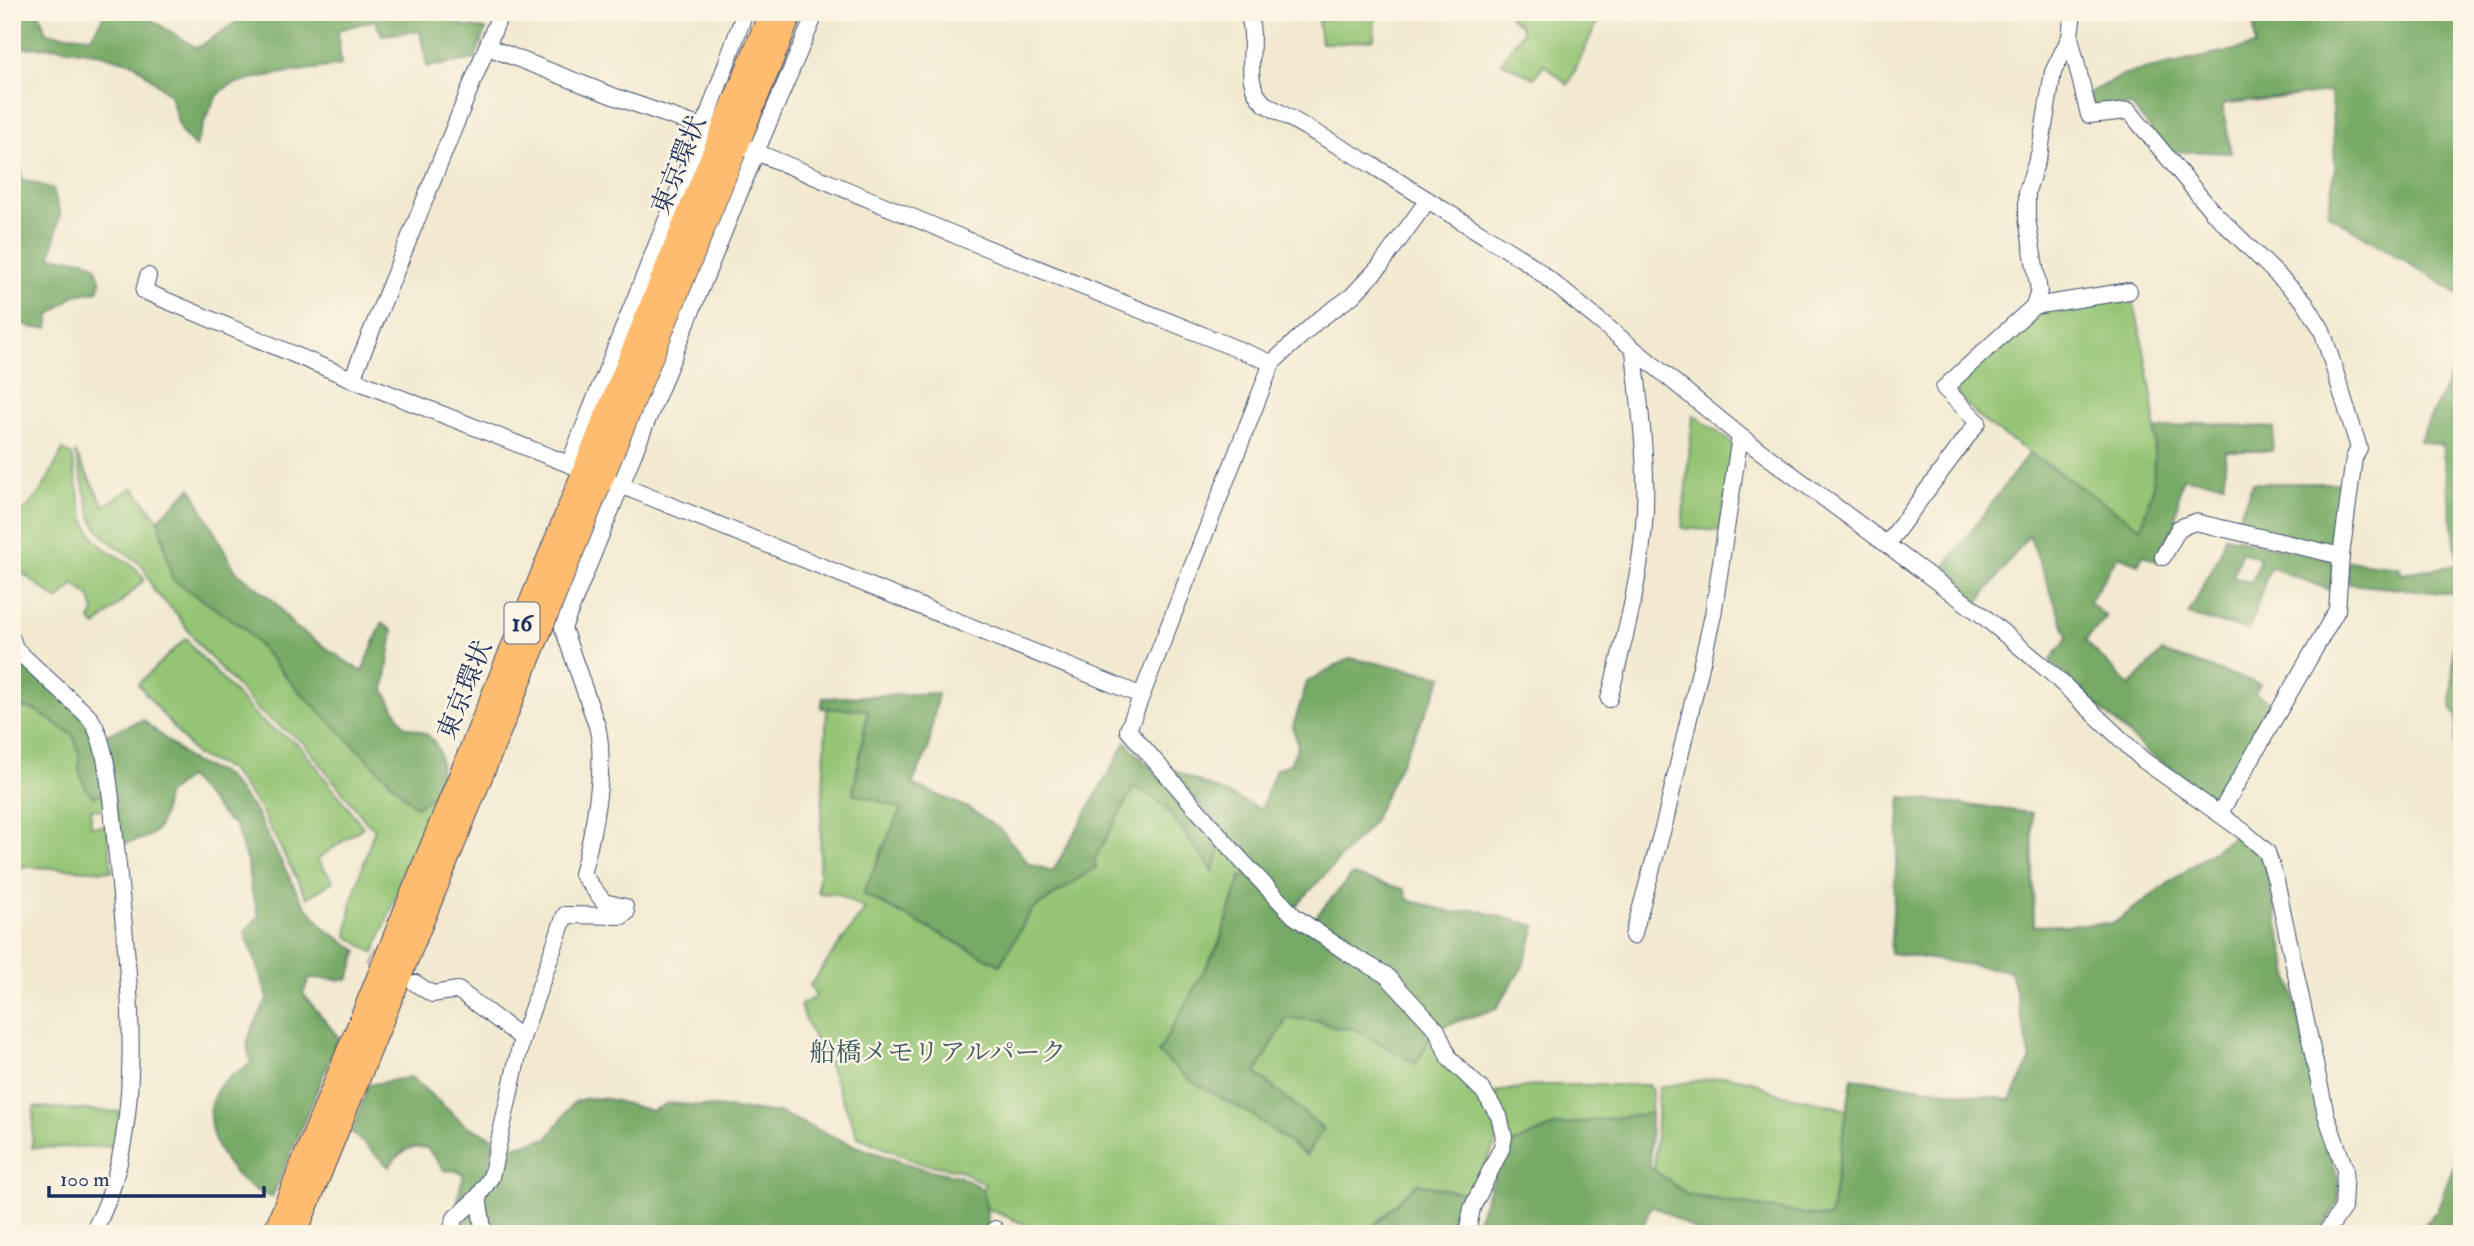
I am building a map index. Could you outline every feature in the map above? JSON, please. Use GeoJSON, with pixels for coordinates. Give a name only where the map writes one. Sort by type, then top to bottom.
{"type":"FeatureCollection","features":[{"type":"Feature","properties":{"kind":"highway","name":"東京環状"},"geometry":{"type":"LineString","coordinates":[[730,140],[771,12]]}},
{"type":"Feature","properties":{"kind":"highway","name":"東京環状"},"geometry":{"type":"LineString","coordinates":[[295,1234],[730,140],[791,12]]}},
{"type":"Feature","properties":{"kind":"highway","name":"東京環状"},"geometry":{"type":"LineString","coordinates":[[274,1234],[595,475]]}},
{"type":"Feature","properties":{"kind":"street"},"geometry":{"type":"LineString","coordinates":[[352,379],[501,12]]}},
{"type":"Feature","properties":{"kind":"street"},"geometry":{"type":"LineString","coordinates":[[730,140],[745,12]]}},
{"type":"Feature","properties":{"kind":"street"},"geometry":{"type":"LineString","coordinates":[[450,1234],[458,1213],[478,1197],[495,1167],[498,1140],[522,1038],[565,915],[622,916],[626,913],[625,907],[604,902],[582,874],[589,853],[598,790],[600,740],[563,628],[595,475],[730,140],[816,12]]}},
{"type":"Feature","properties":{"kind":"street"},"geometry":{"type":"LineString","coordinates":[[1247,12],[1254,33],[1252,86],[1256,96],[1265,104],[1372,165],[1530,264],[1740,436],[1982,615],[2049,671],[2143,760],[2220,813],[2267,852],[2276,881],[2326,1115],[2345,1169],[2343,1208],[2325,1234]]}},
{"type":"Feature","properties":{"kind":"street"},"geometry":{"type":"LineString","coordinates":[[1887,544],[1978,422],[1944,388],[2034,306],[2039,291],[2027,219],[2027,191],[2040,151],[2053,72],[2070,37],[2074,12]]}},
{"type":"Feature","properties":{"kind":"street"},"geometry":{"type":"LineString","coordinates":[[2070,37],[2089,115],[2129,111],[2212,211],[2305,302],[2322,330],[2359,448],[2354,458],[2337,610],[2220,813]]}},
{"type":"Feature","properties":{"kind":"street"},"geometry":{"type":"LineString","coordinates":[[488,47],[730,140],[1272,363]]}},
{"type":"Feature","properties":{"kind":"street"},"geometry":{"type":"LineString","coordinates":[[1428,200],[1380,266],[1352,296],[1317,321],[1272,363],[1128,730],[1241,860],[1294,916],[1346,952],[1386,975],[1437,1030],[1449,1058],[1483,1091],[1499,1116],[1504,1137],[1502,1147],[1472,1208],[1467,1234]]}},
{"type":"Feature","properties":{"kind":"street"},"geometry":{"type":"LineString","coordinates":[[148,276],[144,291],[352,379],[1140,695]]}},
{"type":"Feature","properties":{"kind":"street"},"geometry":{"type":"LineString","coordinates":[[2034,306],[2129,290]]}},
{"type":"Feature","properties":{"kind":"street"},"geometry":{"type":"LineString","coordinates":[[1609,699],[1629,618],[1642,546],[1645,509],[1645,468],[1634,350]]}},
{"type":"Feature","properties":{"kind":"street"},"geometry":{"type":"LineString","coordinates":[[1633,936],[1665,821],[1713,615],[1740,436]]}},
{"type":"Feature","properties":{"kind":"street"},"geometry":{"type":"LineString","coordinates":[[2163,557],[2179,528],[2195,522],[2341,556]]}},
{"type":"Feature","properties":{"kind":"street"},"geometry":{"type":"LineString","coordinates":[[12,639],[15,648],[91,719],[99,737],[109,790],[124,927],[131,1065],[122,1145],[110,1197],[92,1234]]}},
{"type":"Feature","properties":{"kind":"street"},"geometry":{"type":"LineString","coordinates":[[415,984],[432,994],[458,990],[522,1038]]}},
{"type":"Feature","properties":{"kind":"street"},"geometry":{"type":"LineString","coordinates":[[478,1197],[484,1234]]}},
{"type":"Feature","properties":{"kind":"green space"},"geometry":{"type":"Polygon","coordinates":[[[12,12],[39,12],[46,33],[91,37],[106,12],[139,12],[197,48],[244,17],[242,12],[466,12],[461,26],[486,29],[475,59],[427,67],[420,31],[382,35],[375,20],[338,30],[341,65],[246,80],[224,89],[210,109],[195,147],[181,132],[170,95],[135,64],[101,54],[55,47],[12,48],[12,12]]]}},
{"type":"Feature","properties":{"kind":"green space"},"geometry":{"type":"Polygon","coordinates":[[[1355,12],[1375,12],[1374,39],[1321,43],[1318,21],[1355,12]]]}},
{"type":"Feature","properties":{"kind":"green space"},"geometry":{"type":"Polygon","coordinates":[[[1510,12],[1602,12],[1568,85],[1544,64],[1534,78],[1501,62],[1523,31],[1520,25],[1510,18],[1510,12]]]}},
{"type":"Feature","properties":{"kind":"green space"},"geometry":{"type":"Polygon","coordinates":[[[2257,12],[2462,12],[2462,296],[2328,214],[2335,167],[2331,92],[2222,104],[2231,153],[2168,151],[2132,106],[2094,110],[2089,93],[2125,74],[2255,46],[2254,24],[2257,12]]]}},
{"type":"Feature","properties":{"kind":"green space"},"geometry":{"type":"Polygon","coordinates":[[[12,138],[18,153],[22,179],[53,189],[60,214],[51,257],[85,260],[95,265],[101,282],[98,291],[75,295],[50,315],[48,328],[34,328],[21,323],[12,289],[12,138]]]}},
{"type":"Feature","properties":{"kind":"green space"},"geometry":{"type":"Polygon","coordinates":[[[2132,294],[2147,365],[2156,439],[2153,487],[2141,528],[1984,422],[1951,388],[2041,310],[2132,294]]]}},
{"type":"Feature","properties":{"kind":"green space"},"geometry":{"type":"Polygon","coordinates":[[[2462,352],[2462,790],[2452,789],[2457,717],[2451,707],[2456,605],[2453,594],[2349,584],[2347,579],[2348,561],[2400,567],[2401,573],[2458,565],[2442,445],[2419,441],[2462,352]]]}},
{"type":"Feature","properties":{"kind":"green space"},"geometry":{"type":"Polygon","coordinates":[[[1693,415],[1730,441],[1733,449],[1720,531],[1682,528],[1693,415]]]}},
{"type":"Feature","properties":{"kind":"green space"},"geometry":{"type":"Polygon","coordinates":[[[2199,423],[2274,428],[2272,451],[2226,451],[2224,483],[2182,478],[2175,519],[2179,520],[2168,535],[2156,561],[2143,555],[2138,564],[2118,556],[2089,602],[2106,617],[2085,641],[2130,686],[2162,652],[2260,684],[2255,693],[2273,704],[2222,792],[2214,798],[2148,753],[2050,661],[2068,637],[2029,535],[1978,603],[1939,574],[2029,453],[2141,528],[2153,488],[2155,430],[2199,423]]]}},
{"type":"Feature","properties":{"kind":"green space"},"geometry":{"type":"Polygon","coordinates":[[[63,450],[72,455],[80,504],[88,528],[103,547],[131,565],[144,580],[96,626],[90,620],[94,612],[90,597],[74,584],[58,600],[12,565],[12,520],[36,497],[63,450]]]}},
{"type":"Feature","properties":{"kind":"green space"},"geometry":{"type":"Polygon","coordinates":[[[75,452],[104,506],[133,487],[158,519],[172,579],[244,628],[295,687],[417,807],[436,794],[374,953],[347,936],[352,900],[375,828],[367,823],[304,743],[261,713],[198,644],[175,612],[154,591],[143,566],[108,540],[98,529],[92,519],[75,452]]]}},
{"type":"Feature","properties":{"kind":"green space"},"geometry":{"type":"Polygon","coordinates":[[[2253,483],[2344,483],[2336,544],[2330,548],[2236,523],[2253,483]]]}},
{"type":"Feature","properties":{"kind":"green space"},"geometry":{"type":"Polygon","coordinates":[[[191,488],[235,570],[274,601],[294,626],[362,672],[382,623],[393,631],[384,690],[404,726],[426,734],[437,746],[440,770],[436,794],[416,807],[295,687],[244,628],[172,579],[159,519],[191,488]]]}},
{"type":"Feature","properties":{"kind":"green space"},"geometry":{"type":"Polygon","coordinates":[[[2225,536],[2334,560],[2330,590],[2270,567],[2249,630],[2188,615],[2219,556],[2225,536]],[[2241,552],[2233,577],[2252,583],[2260,558],[2241,552]]]}},
{"type":"Feature","properties":{"kind":"green space"},"geometry":{"type":"Polygon","coordinates":[[[186,638],[257,717],[300,746],[363,827],[317,859],[333,881],[307,898],[259,807],[229,769],[196,755],[138,684],[186,638]]]}},
{"type":"Feature","properties":{"kind":"green space"},"geometry":{"type":"Polygon","coordinates":[[[12,650],[58,692],[88,728],[97,752],[103,793],[93,797],[86,788],[79,772],[79,754],[74,736],[35,710],[12,705],[12,650]]]}},
{"type":"Feature","properties":{"kind":"green space"},"geometry":{"type":"Polygon","coordinates":[[[1350,658],[1443,676],[1371,825],[1294,908],[1166,767],[1261,809],[1276,769],[1290,764],[1298,746],[1293,727],[1307,682],[1350,658]]]}},
{"type":"Feature","properties":{"kind":"green space"},"geometry":{"type":"Polygon","coordinates":[[[938,693],[928,750],[912,784],[968,808],[1001,830],[1029,864],[1053,871],[1126,742],[1216,836],[1220,851],[1213,871],[1162,803],[1134,787],[1094,860],[1096,867],[1031,911],[1000,965],[863,894],[901,808],[853,793],[868,710],[821,708],[823,698],[938,693]]]}},
{"type":"Feature","properties":{"kind":"green space"},"geometry":{"type":"Polygon","coordinates":[[[12,705],[35,710],[74,736],[79,753],[79,772],[103,793],[105,810],[91,809],[91,826],[107,826],[112,871],[12,866],[12,705]]]}},
{"type":"Feature","properties":{"kind":"green space","name":"船橋メモリアルパーク"},"geometry":{"type":"Polygon","coordinates":[[[827,708],[868,710],[853,793],[901,808],[863,894],[1000,965],[1031,911],[1096,867],[1093,861],[1134,787],[1162,803],[1212,870],[1216,836],[1250,876],[1241,877],[1219,944],[1158,1053],[1252,1115],[1306,1155],[1323,1129],[1256,1073],[1287,1018],[1319,1021],[1337,1028],[1355,1028],[1416,1064],[1432,1033],[1447,1063],[1495,1117],[1499,1137],[1471,1195],[1417,1183],[1365,1234],[1048,1234],[986,1208],[983,1189],[985,1184],[959,1170],[920,1163],[858,1137],[821,1046],[814,1039],[800,1006],[816,996],[810,985],[865,909],[837,894],[818,893],[827,708]]]}},
{"type":"Feature","properties":{"kind":"green space"},"geometry":{"type":"Polygon","coordinates":[[[143,720],[191,761],[225,775],[255,811],[301,900],[324,928],[358,951],[348,980],[309,978],[303,994],[339,1038],[272,1197],[257,1191],[231,1169],[214,1138],[210,1121],[211,1105],[220,1085],[251,1063],[247,1045],[268,998],[245,932],[259,916],[251,889],[248,865],[235,824],[228,821],[188,777],[166,795],[156,831],[143,839],[121,844],[103,736],[143,720]]]}},
{"type":"Feature","properties":{"kind":"green space"},"geometry":{"type":"Polygon","coordinates":[[[1901,797],[2032,813],[2034,926],[2114,923],[2235,835],[2264,860],[2323,1129],[2338,1179],[2338,1202],[2319,1234],[1702,1234],[1652,1205],[1639,1234],[1471,1234],[1507,1146],[1554,1126],[1651,1113],[1650,1167],[1688,1195],[1830,1218],[1852,1078],[2011,1100],[2031,1059],[2011,971],[1890,953],[1901,797]]]}},
{"type":"Feature","properties":{"kind":"green space"},"geometry":{"type":"Polygon","coordinates":[[[1352,875],[1404,889],[1408,900],[1456,913],[1473,909],[1536,926],[1523,966],[1496,1009],[1440,1027],[1310,923],[1352,875]]]}},
{"type":"Feature","properties":{"kind":"green space"},"geometry":{"type":"Polygon","coordinates":[[[1250,876],[1383,978],[1432,1033],[1416,1064],[1355,1029],[1337,1028],[1319,1021],[1287,1018],[1256,1073],[1323,1129],[1306,1155],[1252,1115],[1192,1082],[1158,1053],[1219,944],[1241,877],[1250,876]]]}},
{"type":"Feature","properties":{"kind":"green space"},"geometry":{"type":"Polygon","coordinates":[[[1727,1076],[1752,1081],[1778,1094],[1847,1110],[1830,1218],[1688,1195],[1654,1170],[1659,1087],[1727,1076]]]}},
{"type":"Feature","properties":{"kind":"green space"},"geometry":{"type":"Polygon","coordinates":[[[411,1077],[465,1125],[494,1138],[487,1178],[459,1208],[458,1196],[464,1174],[453,1170],[445,1171],[427,1148],[405,1151],[396,1157],[389,1167],[352,1133],[368,1085],[411,1077]]]}},
{"type":"Feature","properties":{"kind":"green space"},"geometry":{"type":"Polygon","coordinates":[[[1539,1085],[1648,1085],[1652,1091],[1651,1113],[1554,1126],[1507,1146],[1494,1095],[1496,1092],[1539,1085]]]}},
{"type":"Feature","properties":{"kind":"green space"},"geometry":{"type":"Polygon","coordinates":[[[595,1098],[652,1111],[668,1103],[780,1113],[852,1145],[920,1168],[959,1176],[983,1189],[990,1234],[753,1234],[749,1229],[745,1234],[490,1234],[483,1197],[500,1150],[548,1138],[573,1103],[595,1098]]]}},
{"type":"Feature","properties":{"kind":"green space"},"geometry":{"type":"Polygon","coordinates":[[[34,1107],[120,1112],[117,1146],[32,1148],[34,1107]]]}},
{"type":"Feature","properties":{"kind":"green space"},"geometry":{"type":"Polygon","coordinates":[[[2462,1144],[2462,1234],[2416,1234],[2437,1210],[2462,1144]]]}},
{"type":"Feature","properties":{"kind":"green space"},"geometry":{"type":"Polygon","coordinates":[[[1417,1183],[1471,1195],[1460,1234],[1365,1234],[1417,1183]]]}},
{"type":"Feature","properties":{"kind":"green space"},"geometry":{"type":"Polygon","coordinates":[[[476,1202],[481,1234],[452,1234],[476,1202]]]}},
{"type":"Feature","properties":{"kind":"tunnel"},"geometry":{"type":"LineString","coordinates":[[370,954],[393,969]]}}]}
